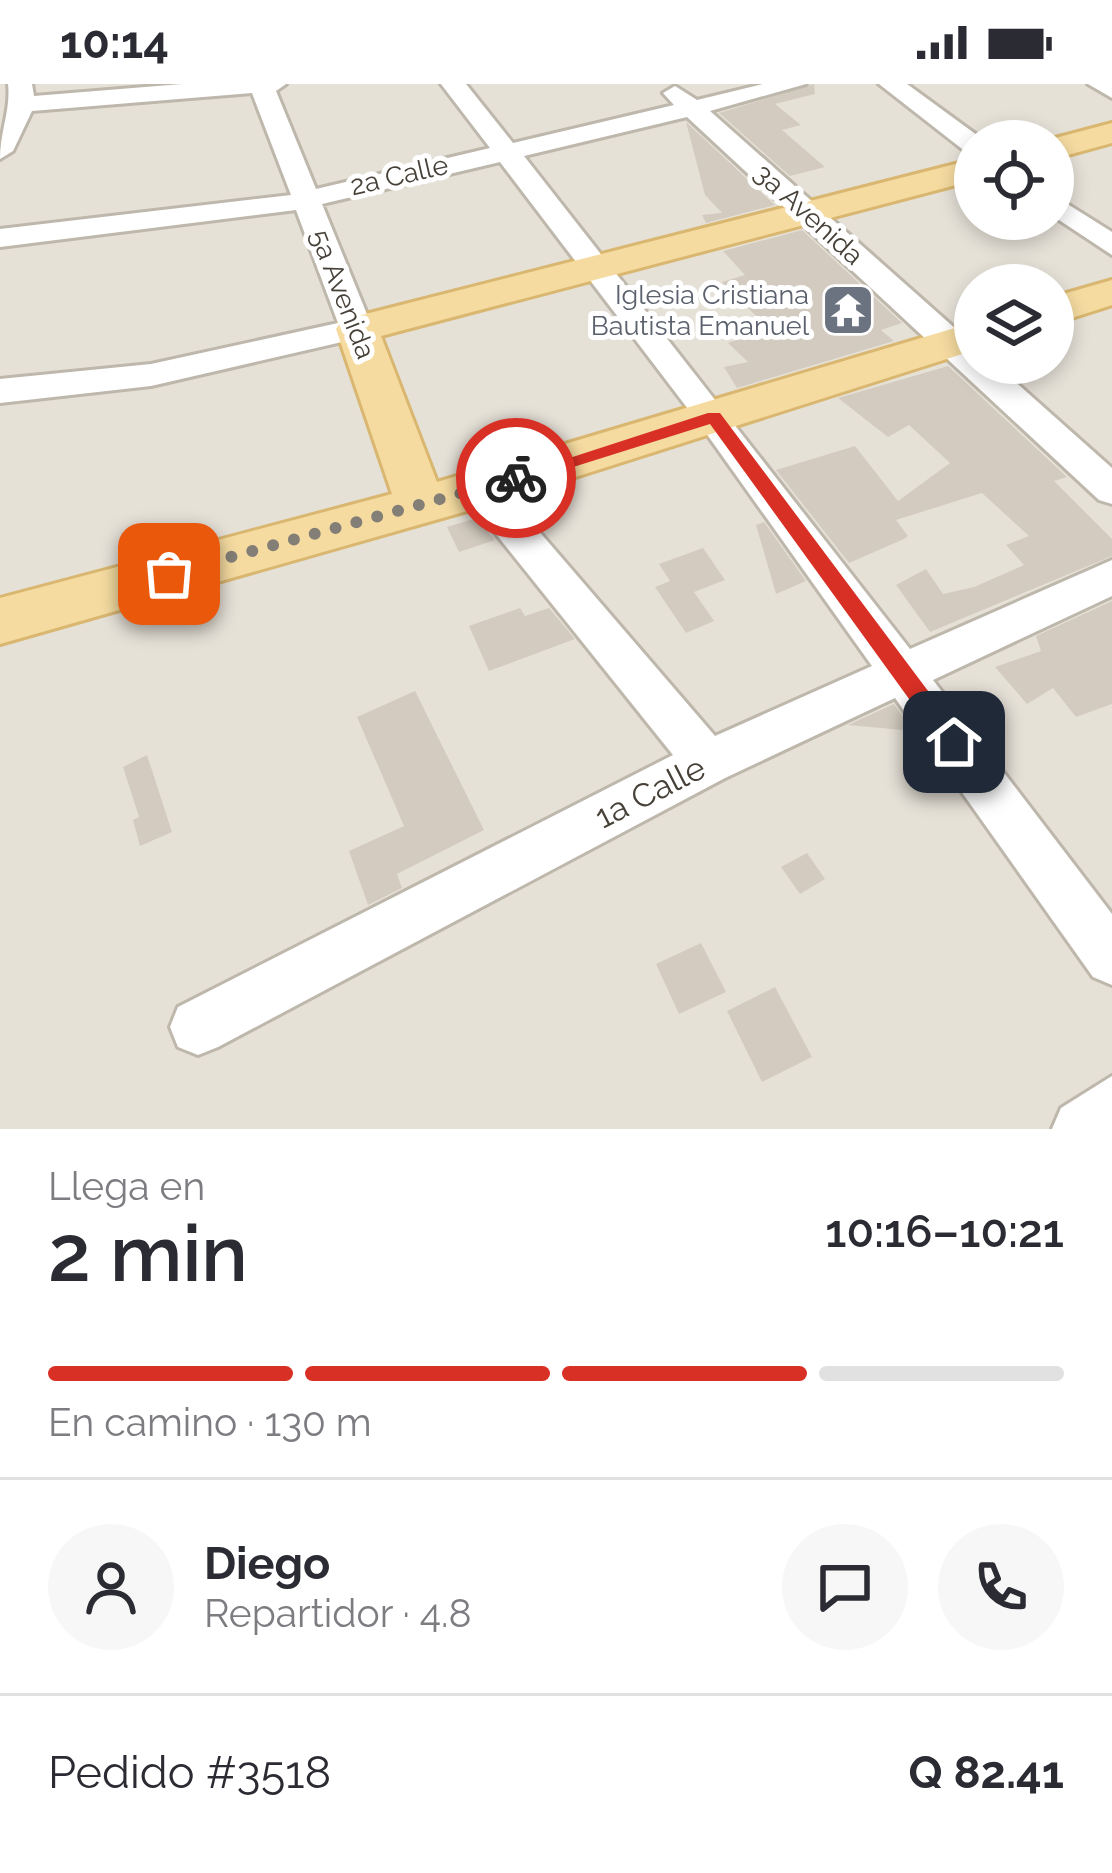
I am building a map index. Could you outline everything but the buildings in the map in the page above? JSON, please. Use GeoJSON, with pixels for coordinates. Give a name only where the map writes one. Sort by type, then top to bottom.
{"type":"FeatureCollection","features":[{"type":"Feature","properties":{"kind":"main road"},"geometry":{"type":"LineString","coordinates":[[1074,143],[1112,133]]}},
{"type":"Feature","properties":{"kind":"main road"},"geometry":{"type":"LineString","coordinates":[[357,329],[954,174]]}},
{"type":"Feature","properties":{"kind":"main road"},"geometry":{"type":"LineString","coordinates":[[1074,304],[1112,292]]}},
{"type":"Feature","properties":{"kind":"main road","name":"5a Avenida"},"geometry":{"type":"LineString","coordinates":[[357,329],[422,506]]}},
{"type":"Feature","properties":{"kind":"main road"},"geometry":{"type":"LineString","coordinates":[[0,620],[481,489],[954,342]]}},
{"type":"Feature","properties":{"kind":"street"},"geometry":{"type":"LineString","coordinates":[[453,84],[714,417],[1112,958]]}},
{"type":"Feature","properties":{"kind":"street","name":"3a Avenida"},"geometry":{"type":"LineString","coordinates":[[665,84],[808,212],[954,332]]}},
{"type":"Feature","properties":{"kind":"street","name":"2a Calle"},"geometry":{"type":"LineString","coordinates":[[0,238],[275,207],[794,84]]}},
{"type":"Feature","properties":{"kind":"street"},"geometry":{"type":"LineString","coordinates":[[891,84],[954,130]]}},
{"type":"Feature","properties":{"kind":"street"},"geometry":{"type":"LineString","coordinates":[[1100,84],[1112,91]]}},
{"type":"Feature","properties":{"kind":"street"},"geometry":{"type":"LineString","coordinates":[[0,151],[21,94],[266,85]]}},
{"type":"Feature","properties":{"kind":"street","name":"5a Avenida"},"geometry":{"type":"LineString","coordinates":[[266,85],[357,329]]}},
{"type":"Feature","properties":{"kind":"street"},"geometry":{"type":"LineString","coordinates":[[1074,218],[1112,246]]}},
{"type":"Feature","properties":{"kind":"street"},"geometry":{"type":"LineString","coordinates":[[0,391],[151,375],[357,329]]}},
{"type":"Feature","properties":{"kind":"street","name":"3a Avenida"},"geometry":{"type":"LineString","coordinates":[[1007,384],[1112,490]]}},
{"type":"Feature","properties":{"kind":"street"},"geometry":{"type":"LineString","coordinates":[[481,489],[708,762]]}},
{"type":"Feature","properties":{"kind":"street","name":"1a Calle"},"geometry":{"type":"LineString","coordinates":[[198,1027],[708,762],[1112,577]]}},
{"type":"Feature","properties":{"kind":"street"},"geometry":{"type":"LineString","coordinates":[[1082,1129],[1112,1106]]}},
{"type":"Feature","properties":{"kind":"shaded area"},"geometry":{"type":"Polygon","coordinates":[[[0,84],[1112,84],[1112,1129],[0,1129],[0,84]]]}},
{"type":"Feature","properties":{"kind":"way so far"},"geometry":{"type":"LineString","coordinates":[[169,574],[516,478]]}},
{"type":"Feature","properties":{"kind":"place","name":"Iglesia Cristiana Bautista Emanuel"},"geometry":{"type":"Point","coordinates":[848,310]}},
{"type":"Feature","properties":{"kind":"route"},"geometry":{"type":"LineString","coordinates":[[516,478],[714,417],[954,742]]}}]}
